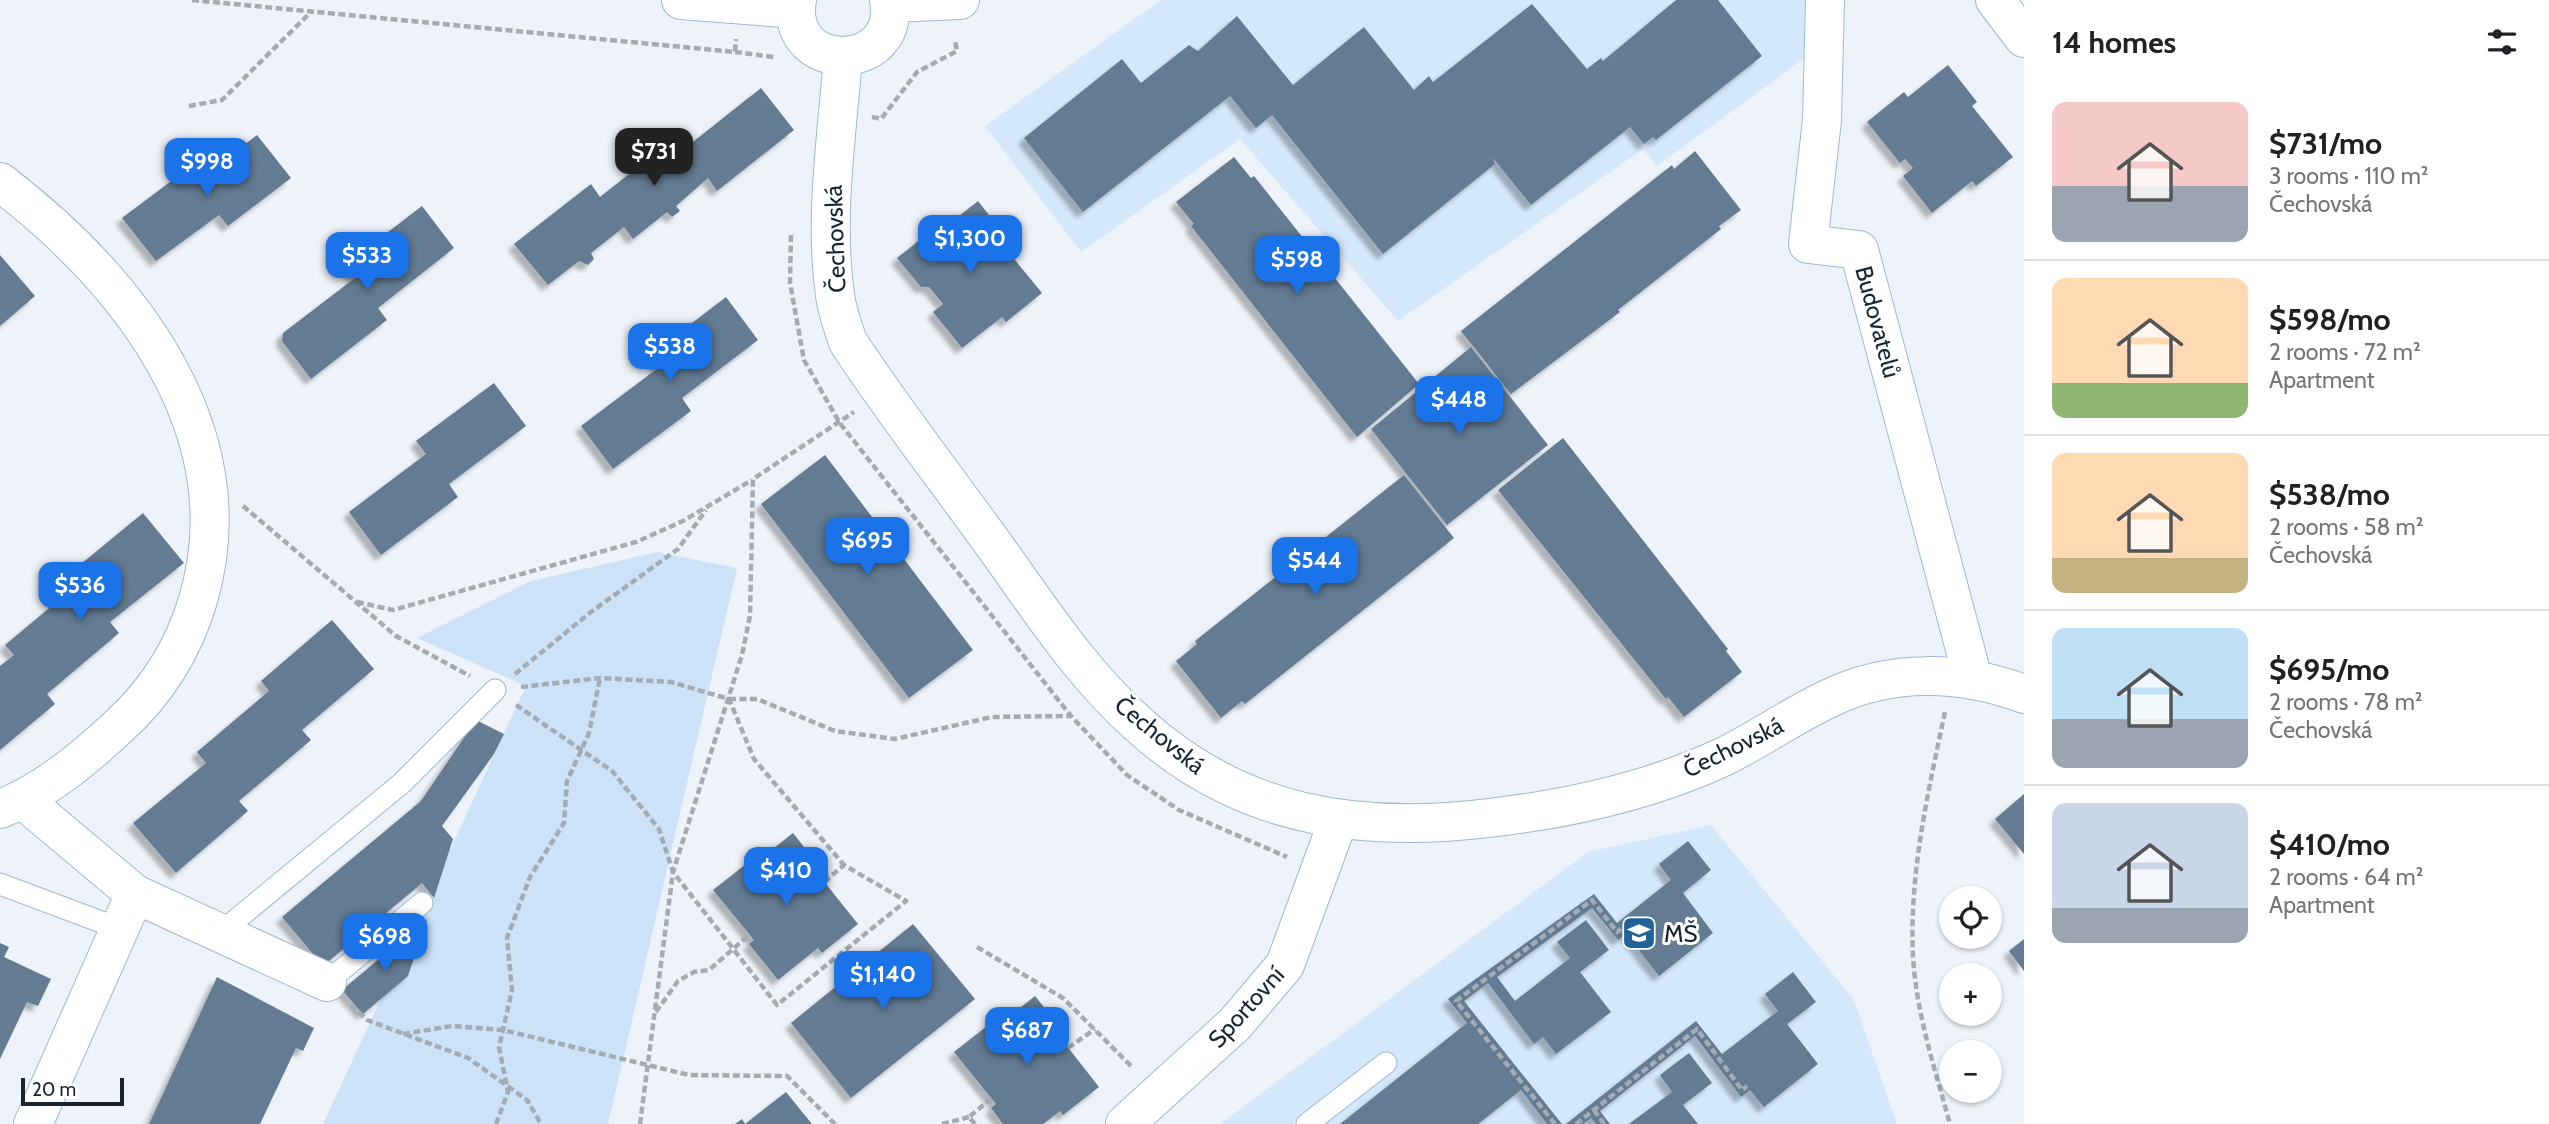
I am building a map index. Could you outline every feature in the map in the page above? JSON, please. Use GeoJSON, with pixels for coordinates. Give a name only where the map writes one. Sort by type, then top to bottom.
{"type":"FeatureCollection","features":[{"type":"Feature","properties":{"kind":"street"},"geometry":{"type":"LineString","coordinates":[[681,0],[796,4],[798,24],[808,41],[824,53],[843,57],[863,53],[879,41],[889,23],[890,2],[960,0]]}},
{"type":"Feature","properties":{"kind":"street","name":"Budovatelů"},"geometry":{"type":"LineString","coordinates":[[1825,0],[1822,120],[1808,244],[1859,250],[1963,678]]}},
{"type":"Feature","properties":{"kind":"street"},"geometry":{"type":"LineString","coordinates":[[1994,0],[2024,38]]}},
{"type":"Feature","properties":{"kind":"street","name":"Čechovská"},"geometry":{"type":"LineString","coordinates":[[843,57],[833,174],[831,246],[835,297],[848,342],[882,393],[1061,638],[1136,723],[1176,755],[1219,782],[1276,805],[1338,821],[1398,825],[1539,812],[1689,770],[1724,756],[1832,696],[1866,684],[1915,675],[1963,678],[2024,694]]}},
{"type":"Feature","properties":{"kind":"street"},"geometry":{"type":"LineString","coordinates":[[0,182],[38,211],[105,280],[139,320],[167,365],[185,402],[205,459],[211,514],[205,575],[190,625],[168,672],[131,716],[86,756],[12,805],[135,894],[327,982]]}},
{"type":"Feature","properties":{"kind":"street","name":"Sportovní"},"geometry":{"type":"LineString","coordinates":[[1125,1124],[1235,1024],[1285,965],[1338,821]]}},
{"type":"Feature","properties":{"kind":"street"},"geometry":{"type":"LineString","coordinates":[[33,1124],[135,894]]}},
{"type":"Feature","properties":{"kind":"lane"},"geometry":{"type":"LineString","coordinates":[[220,933],[402,783],[495,690]]}},
{"type":"Feature","properties":{"kind":"lane"},"geometry":{"type":"LineString","coordinates":[[0,884],[120,929]]}},
{"type":"Feature","properties":{"kind":"lane"},"geometry":{"type":"LineString","coordinates":[[327,982],[422,903]]}},
{"type":"Feature","properties":{"kind":"lane"},"geometry":{"type":"LineString","coordinates":[[1307,1124],[1386,1063]]}},
{"type":"Feature","properties":{"kind":"path"},"geometry":{"type":"LineString","coordinates":[[192,0],[735,52],[736,35]]}},
{"type":"Feature","properties":{"kind":"path"},"geometry":{"type":"LineString","coordinates":[[189,106],[222,100],[313,10]]}},
{"type":"Feature","properties":{"kind":"path"},"geometry":{"type":"LineString","coordinates":[[869,117],[881,119],[917,72],[957,51],[955,41]]}},
{"type":"Feature","properties":{"kind":"path"},"geometry":{"type":"LineString","coordinates":[[353,601],[393,610],[636,542],[709,506],[882,393]]}},
{"type":"Feature","properties":{"kind":"path"},"geometry":{"type":"LineString","coordinates":[[639,1124],[673,872],[729,699],[750,616],[753,479]]}},
{"type":"Feature","properties":{"kind":"path"},"geometry":{"type":"LineString","coordinates":[[495,690],[591,612],[678,549],[709,506]]}},
{"type":"Feature","properties":{"kind":"path"},"geometry":{"type":"LineString","coordinates":[[495,690],[600,678],[671,682],[729,699],[757,699],[835,731],[895,739],[992,717],[1071,716]]}},
{"type":"Feature","properties":{"kind":"path"},"geometry":{"type":"LineString","coordinates":[[496,1124],[508,1092],[499,1047],[512,990],[507,938],[530,877],[564,823],[567,781],[589,733],[600,678]]}},
{"type":"Feature","properties":{"kind":"path"},"geometry":{"type":"LineString","coordinates":[[1950,1124],[1930,1053],[1913,957],[1919,831],[1963,678]]}},
{"type":"Feature","properties":{"kind":"path"},"geometry":{"type":"LineString","coordinates":[[673,872],[776,1005],[906,901],[844,866],[754,760],[729,699]]}},
{"type":"Feature","properties":{"kind":"path"},"geometry":{"type":"LineString","coordinates":[[824,882],[844,866]]}},
{"type":"Feature","properties":{"kind":"path"},"geometry":{"type":"LineString","coordinates":[[1555,1124],[1456,1001],[1592,900],[1616,932],[1621,929]]}},
{"type":"Feature","properties":{"kind":"path"},"geometry":{"type":"LineString","coordinates":[[654,1014],[678,981],[694,972],[709,970],[749,935]]}},
{"type":"Feature","properties":{"kind":"path"},"geometry":{"type":"LineString","coordinates":[[977,947],[1063,998],[1133,1068],[1134,1082]]}},
{"type":"Feature","properties":{"kind":"path"},"geometry":{"type":"LineString","coordinates":[[327,982],[367,1020],[468,1058],[527,1100],[541,1124]]}},
{"type":"Feature","properties":{"kind":"path"},"geometry":{"type":"LineString","coordinates":[[403,1034],[452,1026],[503,1030],[689,1075],[787,1076],[835,1124]]}},
{"type":"Feature","properties":{"kind":"path"},"geometry":{"type":"LineString","coordinates":[[1068,1048],[1095,1029]]}},
{"type":"Feature","properties":{"kind":"path"},"geometry":{"type":"LineString","coordinates":[[1576,1124],[1697,1029],[1742,1090],[1747,1086]]}},
{"type":"Feature","properties":{"kind":"path"},"geometry":{"type":"LineString","coordinates":[[943,1124],[968,1116],[991,1099]]}},
{"type":"Feature","properties":{"kind":"path"},"geometry":{"type":"LineString","coordinates":[[1594,1110],[1604,1124]]}},
{"type":"Feature","properties":{"kind":"path"},"geometry":{"type":"LineString","coordinates":[[968,1116],[975,1124]]}},
{"type":"Feature","properties":{"kind":"shaded area"},"geometry":{"type":"Polygon","coordinates":[[[1161,0],[1823,0],[1824,44],[1657,166],[1643,149],[1398,321],[1240,139],[1081,252],[985,126],[1161,0]]]}},
{"type":"Feature","properties":{"kind":"shaded area"},"geometry":{"type":"Polygon","coordinates":[[[657,552],[737,568],[608,1124],[323,1124],[526,686],[417,638],[531,581],[657,552]]]}},
{"type":"Feature","properties":{"kind":"shaded area","name":"MŠ"},"geometry":{"type":"Polygon","coordinates":[[[1711,825],[1854,1000],[1897,1124],[1220,1124],[1588,852],[1711,825]]]}},
{"type":"Feature","properties":{"kind":"building"},"geometry":{"type":"Polygon","coordinates":[[[1676,0],[1718,0],[1762,56],[1656,140],[1653,137],[1644,144],[1630,127],[1531,205],[1493,158],[1495,164],[1383,254],[1272,115],[1256,128],[1230,96],[1083,212],[1024,138],[1122,59],[1141,83],[1189,45],[1198,51],[1237,16],[1293,85],[1364,27],[1414,90],[1429,76],[1433,82],[1532,4],[1587,69],[1601,58],[1603,61],[1676,0]]]}},
{"type":"Feature","properties":{"kind":"building"},"geometry":{"type":"Polygon","coordinates":[[[1948,65],[1977,102],[1972,106],[2013,157],[1976,186],[1972,181],[1932,213],[1903,176],[1913,168],[1905,159],[1900,163],[1867,122],[1904,92],[1908,97],[1948,65]]]}},
{"type":"Feature","properties":{"kind":"building"},"geometry":{"type":"Polygon","coordinates":[[[761,88],[794,130],[717,191],[708,178],[676,206],[680,211],[672,217],[667,212],[633,239],[624,227],[591,253],[594,259],[588,265],[579,261],[548,285],[514,244],[591,184],[600,197],[676,137],[684,149],[761,88]]]}},
{"type":"Feature","properties":{"kind":"building"},"geometry":{"type":"Polygon","coordinates":[[[257,135],[291,178],[228,226],[219,215],[156,261],[122,218],[186,170],[195,183],[257,135]]]}},
{"type":"Feature","properties":{"kind":"building"},"geometry":{"type":"Polygon","coordinates":[[[1695,151],[1741,210],[1719,226],[1721,229],[1618,310],[1620,312],[1511,394],[1461,331],[1672,165],[1674,169],[1695,151]]]}},
{"type":"Feature","properties":{"kind":"building"},"geometry":{"type":"Polygon","coordinates":[[[1234,157],[1251,178],[1254,176],[1419,384],[1357,437],[1191,226],[1194,224],[1176,202],[1234,157]]]}},
{"type":"Feature","properties":{"kind":"building"},"geometry":{"type":"Polygon","coordinates":[[[978,201],[1007,238],[1001,243],[1042,293],[1006,322],[1002,317],[962,348],[933,312],[943,304],[929,287],[921,287],[897,258],[940,224],[936,230],[938,233],[978,201]]]}},
{"type":"Feature","properties":{"kind":"building"},"geometry":{"type":"Polygon","coordinates":[[[422,206],[454,248],[378,308],[387,320],[311,379],[282,341],[283,333],[355,278],[345,265],[422,206]]]}},
{"type":"Feature","properties":{"kind":"building"},"geometry":{"type":"Polygon","coordinates":[[[0,255],[35,296],[0,326],[0,255]]]}},
{"type":"Feature","properties":{"kind":"building"},"geometry":{"type":"Polygon","coordinates":[[[726,297],[758,340],[682,398],[691,411],[613,469],[581,426],[658,368],[649,356],[726,297]]]}},
{"type":"Feature","properties":{"kind":"building"},"geometry":{"type":"Polygon","coordinates":[[[1471,347],[1548,445],[1447,525],[1371,429],[1471,347]]]}},
{"type":"Feature","properties":{"kind":"building"},"geometry":{"type":"Polygon","coordinates":[[[494,383],[526,426],[449,484],[458,497],[381,555],[349,512],[426,454],[416,441],[494,383]]]}},
{"type":"Feature","properties":{"kind":"building"},"geometry":{"type":"Polygon","coordinates":[[[1563,438],[1728,649],[1726,651],[1742,672],[1684,717],[1668,697],[1666,699],[1498,490],[1563,438]]]}},
{"type":"Feature","properties":{"kind":"building"},"geometry":{"type":"Polygon","coordinates":[[[825,455],[973,650],[909,698],[761,504],[825,455]]]}},
{"type":"Feature","properties":{"kind":"building"},"geometry":{"type":"Polygon","coordinates":[[[1404,475],[1454,538],[1245,704],[1242,701],[1221,718],[1176,661],[1197,644],[1195,641],[1404,475]]]}},
{"type":"Feature","properties":{"kind":"building"},"geometry":{"type":"Polygon","coordinates":[[[143,513],[184,563],[110,622],[119,633],[47,694],[55,704],[0,750],[0,666],[14,655],[5,645],[78,584],[69,574],[143,513]]]}},
{"type":"Feature","properties":{"kind":"building"},"geometry":{"type":"Polygon","coordinates":[[[332,620],[374,669],[302,730],[311,740],[239,801],[248,811],[176,873],[133,823],[206,763],[197,752],[269,691],[261,681],[332,620]]]}},
{"type":"Feature","properties":{"kind":"building"},"geometry":{"type":"Polygon","coordinates":[[[476,720],[504,734],[494,754],[442,826],[453,839],[434,898],[422,883],[323,966],[282,917],[421,801],[476,720]]]}},
{"type":"Feature","properties":{"kind":"building"},"geometry":{"type":"Polygon","coordinates":[[[2024,794],[2024,854],[1995,819],[2024,794]]]}},
{"type":"Feature","properties":{"kind":"building"},"geometry":{"type":"Polygon","coordinates":[[[793,833],[822,870],[818,874],[858,924],[822,953],[818,948],[778,980],[749,944],[754,940],[713,890],[750,861],[753,865],[793,833]]]}},
{"type":"Feature","properties":{"kind":"building"},"geometry":{"type":"Polygon","coordinates":[[[1688,841],[1711,870],[1683,893],[1713,933],[1659,976],[1626,934],[1618,940],[1592,908],[1497,977],[1515,1001],[1570,958],[1557,942],[1586,920],[1609,950],[1580,972],[1611,1012],[1556,1054],[1543,1037],[1534,1044],[1488,983],[1464,1001],[1562,1124],[1547,1124],[1521,1090],[1478,1124],[1340,1124],[1467,1023],[1448,999],[1594,894],[1617,923],[1671,880],[1659,864],[1688,841]]]}},
{"type":"Feature","properties":{"kind":"building"},"geometry":{"type":"Polygon","coordinates":[[[427,919],[408,976],[363,1014],[342,990],[427,919]]]}},
{"type":"Feature","properties":{"kind":"building"},"geometry":{"type":"Polygon","coordinates":[[[913,924],[975,999],[851,1098],[791,1023],[913,924]]]}},
{"type":"Feature","properties":{"kind":"building"},"geometry":{"type":"Polygon","coordinates":[[[2024,939],[2024,971],[2009,951],[2024,939]]]}},
{"type":"Feature","properties":{"kind":"building"},"geometry":{"type":"Polygon","coordinates":[[[0,943],[9,947],[4,957],[51,979],[38,1006],[27,1002],[0,1059],[0,943]]]}},
{"type":"Feature","properties":{"kind":"building"},"geometry":{"type":"Polygon","coordinates":[[[1793,972],[1816,1002],[1787,1024],[1818,1064],[1764,1107],[1750,1090],[1741,1097],[1695,1036],[1600,1111],[1610,1124],[1596,1124],[1591,1118],[1583,1124],[1566,1124],[1696,1021],[1722,1054],[1778,1011],[1765,994],[1793,972]]]}},
{"type":"Feature","properties":{"kind":"building"},"geometry":{"type":"Polygon","coordinates":[[[217,977],[314,1028],[303,1051],[296,1048],[260,1124],[149,1124],[217,977]]]}},
{"type":"Feature","properties":{"kind":"building"},"geometry":{"type":"Polygon","coordinates":[[[1035,996],[1064,1032],[1059,1036],[1099,1087],[1063,1115],[1060,1111],[1043,1124],[1003,1124],[991,1108],[996,1104],[954,1052],[991,1023],[995,1028],[1035,996]]]}},
{"type":"Feature","properties":{"kind":"building"},"geometry":{"type":"Polygon","coordinates":[[[1689,1053],[1712,1083],[1683,1105],[1698,1124],[1629,1124],[1672,1092],[1660,1075],[1689,1053]]]}},
{"type":"Feature","properties":{"kind":"building"},"geometry":{"type":"Polygon","coordinates":[[[786,1092],[812,1124],[745,1124],[786,1092]]]}},
{"type":"Feature","properties":{"kind":"place","name":"MŠ"},"geometry":{"type":"Point","coordinates":[1639,933]}}]}
